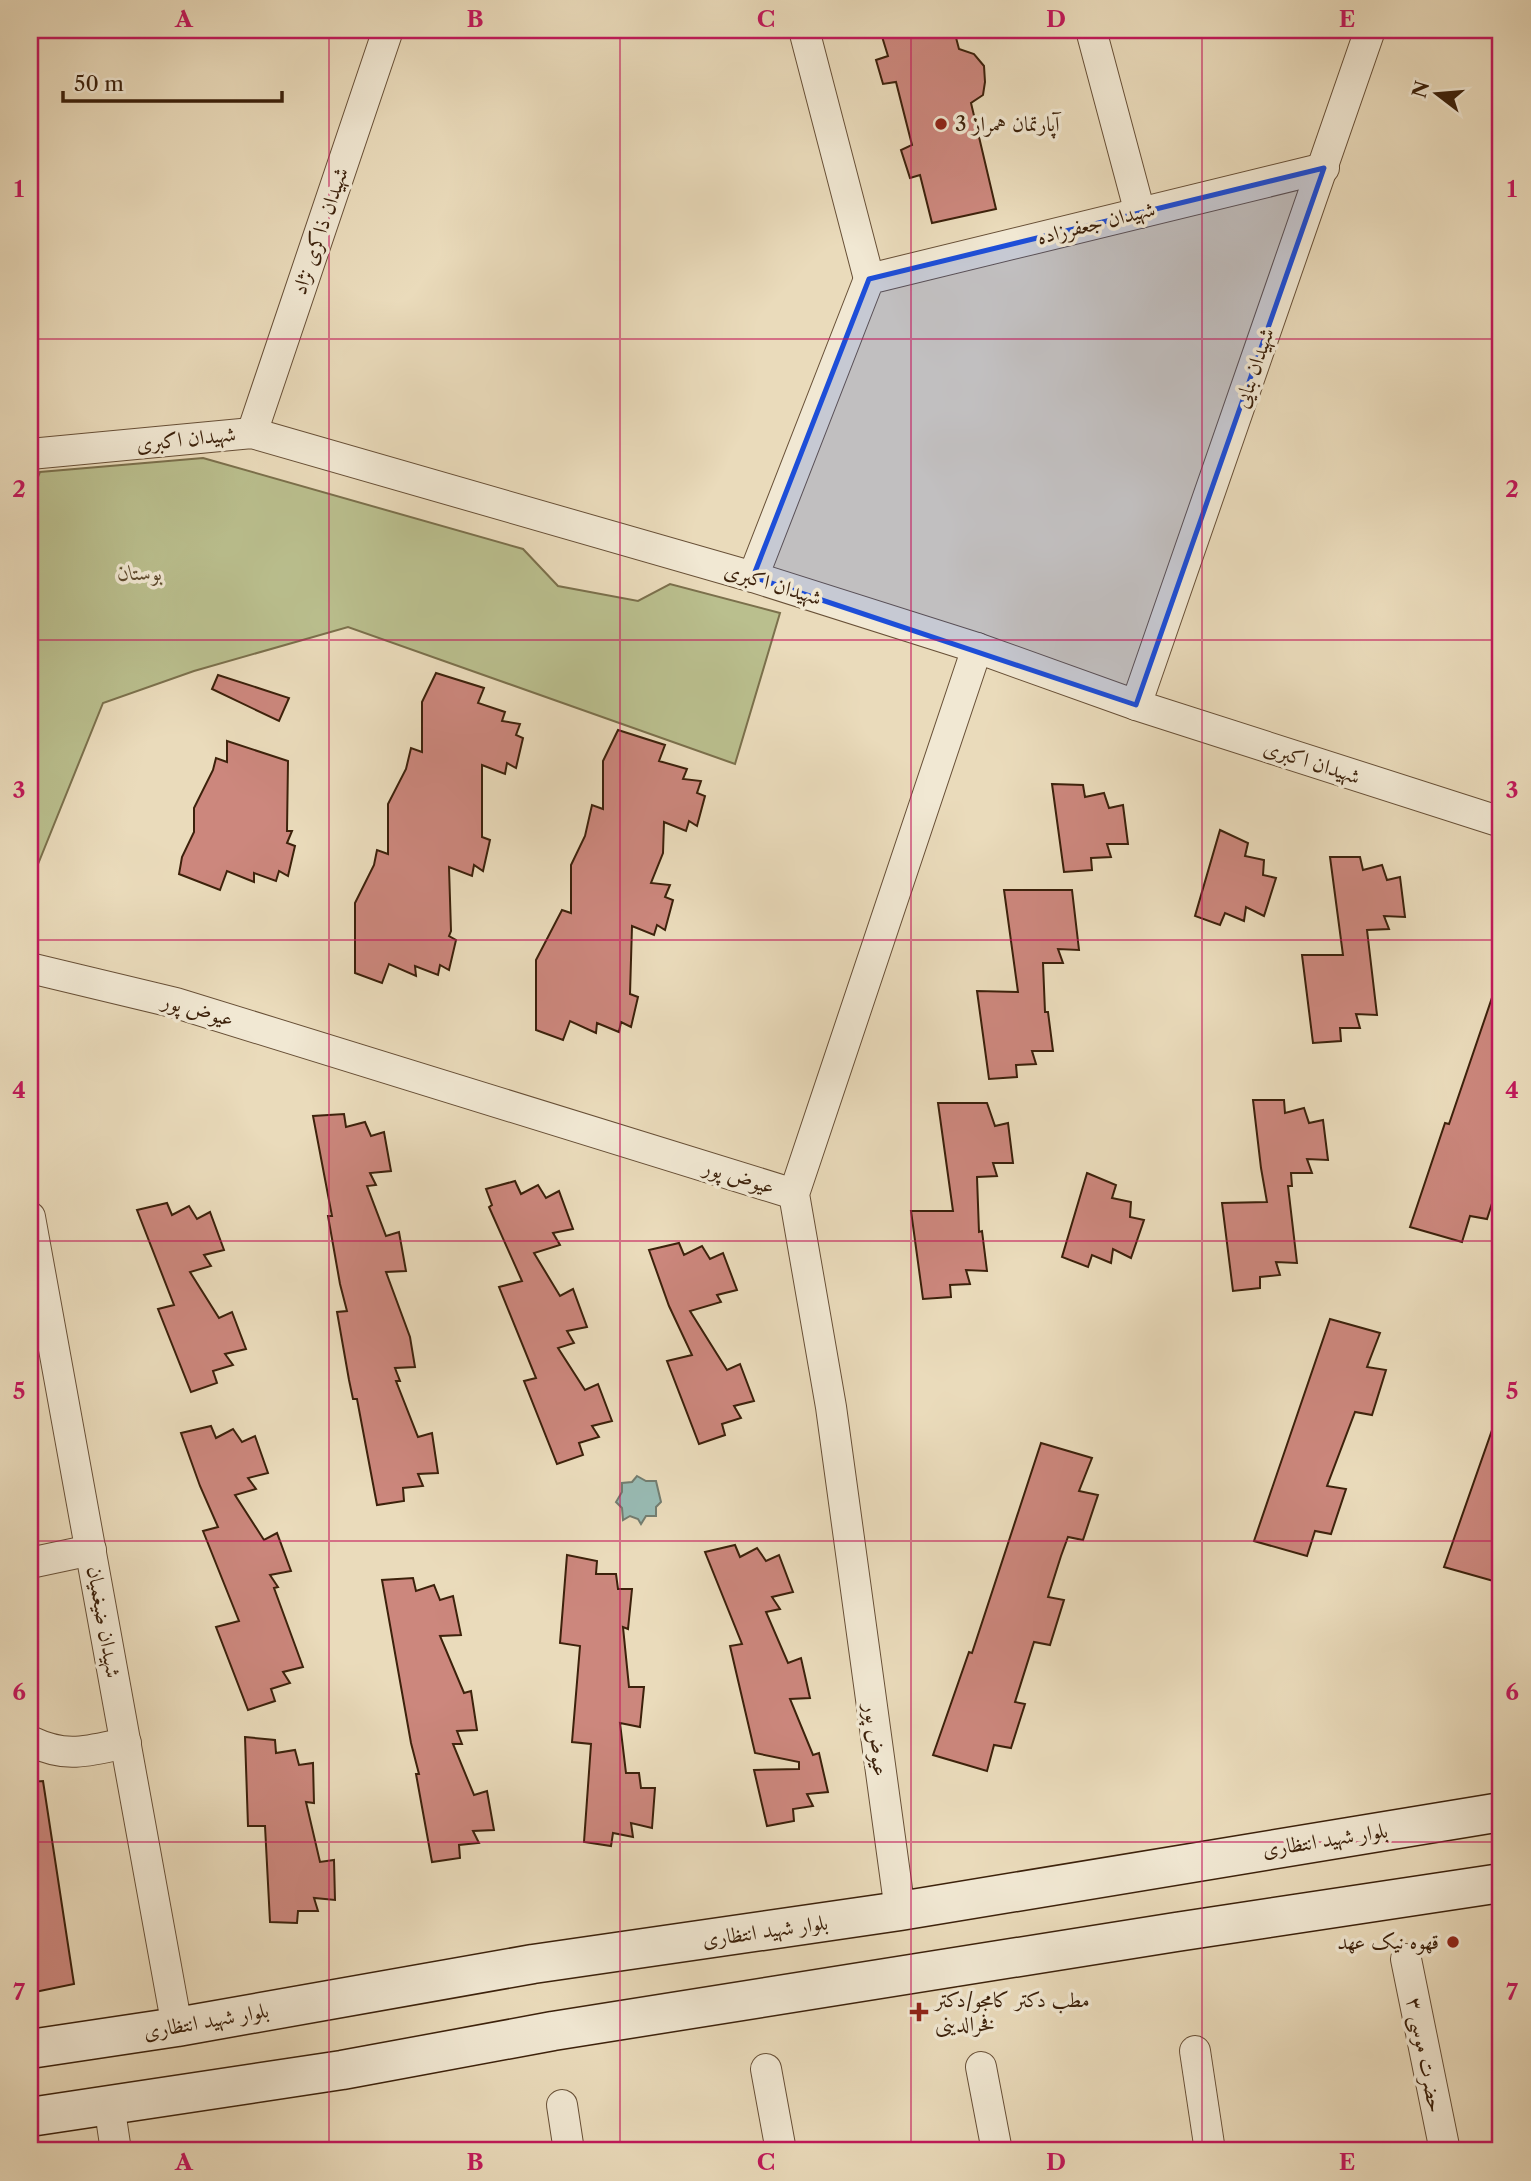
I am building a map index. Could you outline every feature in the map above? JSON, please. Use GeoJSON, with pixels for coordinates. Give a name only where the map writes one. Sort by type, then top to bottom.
{"type":"FeatureCollection","features":[{"type":"Feature","properties":{"kind":"main road","name":"بلوار شهید انتظاری"},"geometry":{"type":"LineString","coordinates":[[30,2049],[177,2027],[533,1964],[900,1911],[1501,1812]]}},
{"type":"Feature","properties":{"kind":"main road"},"geometry":{"type":"LineString","coordinates":[[30,2117],[342,2070],[553,2032],[1176,1932],[1501,1883]]}},
{"type":"Feature","properties":{"kind":"street","name":"شهیدان ذاکری نژاد"},"geometry":{"type":"LineString","coordinates":[[252,433],[388,30]]}},
{"type":"Feature","properties":{"kind":"street"},"geometry":{"type":"LineString","coordinates":[[753,577],[869,279],[804,30]]}},
{"type":"Feature","properties":{"kind":"street"},"geometry":{"type":"LineString","coordinates":[[1091,30],[1140,213]]}},
{"type":"Feature","properties":{"kind":"street","name":"شهیدان بنایی"},"geometry":{"type":"LineString","coordinates":[[1136,705],[1370,30]]}},
{"type":"Feature","properties":{"kind":"street","name":"شهیدان جعفرزاده"},"geometry":{"type":"LineString","coordinates":[[869,279],[1324,168]]}},
{"type":"Feature","properties":{"kind":"street","name":"شهیدان اکبری"},"geometry":{"type":"LineString","coordinates":[[30,454],[252,433],[753,577],[977,648],[1136,705],[1501,822]]}},
{"type":"Feature","properties":{"kind":"street"},"geometry":{"type":"LineString","coordinates":[[794,1194],[977,648]]}},
{"type":"Feature","properties":{"kind":"street","name":"عیوض پور"},"geometry":{"type":"LineString","coordinates":[[30,968],[176,1003],[794,1194],[831,1407],[900,1911]]}},
{"type":"Feature","properties":{"kind":"street","name":"شهیدان ضیغمیان"},"geometry":{"type":"LineString","coordinates":[[30,1217],[36,1280],[91,1550],[177,2027]]}},
{"type":"Feature","properties":{"kind":"street"},"geometry":{"type":"LineString","coordinates":[[30,1563],[91,1550]]}},
{"type":"Feature","properties":{"kind":"street"},"geometry":{"type":"LineString","coordinates":[[30,1741],[45,1748],[72,1754],[126,1743]]}},
{"type":"Feature","properties":{"kind":"street","name":"حضرت موسی ۳"},"geometry":{"type":"LineString","coordinates":[[1406,1959],[1445,2151]]}},
{"type":"Feature","properties":{"kind":"street"},"geometry":{"type":"LineString","coordinates":[[1195,2051],[1210,2151]]}},
{"type":"Feature","properties":{"kind":"street"},"geometry":{"type":"LineString","coordinates":[[981,2067],[997,2151]]}},
{"type":"Feature","properties":{"kind":"street"},"geometry":{"type":"LineString","coordinates":[[766,2069],[781,2151]]}},
{"type":"Feature","properties":{"kind":"street"},"geometry":{"type":"LineString","coordinates":[[109,2105],[116,2151]]}},
{"type":"Feature","properties":{"kind":"street"},"geometry":{"type":"LineString","coordinates":[[562,2105],[569,2151]]}},
{"type":"Feature","properties":{"kind":"highlighted area"},"geometry":{"type":"Polygon","coordinates":[[[1324,168],[1136,705],[753,577],[869,279],[1324,168]]]}},
{"type":"Feature","properties":{"kind":"green space","name":"بوستان"},"geometry":{"type":"Polygon","coordinates":[[[203,458],[523,549],[558,586],[638,601],[670,584],[780,613],[735,764],[348,627],[194,671],[103,703],[30,884],[30,497],[40,472],[203,458]]]}},
{"type":"Feature","properties":{"kind":"water"},"geometry":{"type":"Polygon","coordinates":[[[637,1476],[646,1481],[656,1481],[661,1502],[656,1507],[656,1516],[646,1516],[641,1524],[638,1519],[630,1516],[623,1520],[622,1508],[616,1502],[622,1492],[622,1483],[632,1482],[637,1476]]]}},
{"type":"Feature","properties":{"kind":"building","name":"آپارتمان همراز 3"},"geometry":{"type":"Polygon","coordinates":[[[880,30],[954,30],[959,49],[974,54],[984,66],[983,95],[971,103],[996,209],[932,223],[920,175],[910,178],[901,150],[912,145],[896,82],[883,84],[876,60],[888,56],[880,30]]]}},
{"type":"Feature","properties":{"kind":"building"},"geometry":{"type":"Polygon","coordinates":[[[436,673],[484,688],[478,703],[505,712],[502,721],[520,724],[516,735],[523,738],[516,768],[507,763],[505,774],[482,765],[482,837],[490,840],[483,871],[474,865],[472,876],[449,867],[449,936],[456,940],[449,970],[440,965],[438,975],[415,966],[416,976],[389,964],[382,983],[355,973],[355,903],[374,865],[377,850],[388,854],[388,804],[406,769],[411,748],[422,752],[422,702],[436,673]]]}},
{"type":"Feature","properties":{"kind":"building"},"geometry":{"type":"Polygon","coordinates":[[[218,675],[289,698],[279,721],[212,689],[218,675]]]}},
{"type":"Feature","properties":{"kind":"building"},"geometry":{"type":"Polygon","coordinates":[[[618,730],[665,745],[659,761],[687,769],[683,779],[701,781],[697,793],[705,796],[697,826],[689,821],[686,831],[664,822],[663,853],[651,883],[670,885],[665,897],[673,900],[665,930],[657,925],[654,935],[632,926],[630,994],[638,997],[631,1027],[621,1022],[619,1032],[597,1023],[596,1033],[570,1021],[563,1040],[536,1030],[536,960],[562,910],[571,913],[571,865],[585,836],[592,805],[603,809],[603,761],[618,730]]]}},
{"type":"Feature","properties":{"kind":"building"},"geometry":{"type":"Polygon","coordinates":[[[227,741],[288,761],[287,831],[292,831],[287,843],[295,846],[288,876],[279,871],[276,881],[254,873],[254,882],[227,871],[220,890],[179,874],[182,857],[194,832],[194,808],[216,758],[227,762],[227,741]]]}},
{"type":"Feature","properties":{"kind":"building"},"geometry":{"type":"Polygon","coordinates":[[[1052,784],[1083,785],[1085,797],[1104,793],[1109,808],[1123,805],[1128,844],[1107,844],[1111,857],[1091,858],[1092,870],[1064,872],[1052,784]]]}},
{"type":"Feature","properties":{"kind":"building"},"geometry":{"type":"Polygon","coordinates":[[[1220,830],[1248,843],[1245,856],[1264,860],[1263,875],[1276,878],[1264,916],[1246,907],[1244,921],[1225,913],[1220,925],[1195,916],[1220,830]]]}},
{"type":"Feature","properties":{"kind":"building"},"geometry":{"type":"Polygon","coordinates":[[[1330,857],[1360,857],[1363,870],[1382,865],[1387,880],[1400,877],[1405,917],[1384,916],[1389,929],[1367,930],[1377,1015],[1356,1014],[1360,1028],[1340,1028],[1341,1041],[1313,1043],[1302,955],[1343,955],[1330,857]]]}},
{"type":"Feature","properties":{"kind":"building"},"geometry":{"type":"Polygon","coordinates":[[[1004,890],[1072,890],[1079,950],[1058,949],[1063,963],[1043,963],[1045,1012],[1048,1012],[1053,1051],[1032,1051],[1036,1064],[1016,1065],[1017,1077],[989,1079],[977,991],[1018,992],[1004,890]]]}},
{"type":"Feature","properties":{"kind":"building"},"geometry":{"type":"Polygon","coordinates":[[[1497,983],[1501,984],[1501,1175],[1487,1219],[1470,1216],[1462,1242],[1410,1227],[1445,1123],[1449,1124],[1497,983]]]}},
{"type":"Feature","properties":{"kind":"building"},"geometry":{"type":"Polygon","coordinates":[[[1253,1100],[1284,1100],[1285,1113],[1304,1108],[1309,1123],[1323,1120],[1328,1160],[1307,1159],[1312,1173],[1291,1173],[1292,1186],[1288,1186],[1297,1263],[1276,1262],[1280,1275],[1260,1277],[1260,1288],[1233,1291],[1222,1203],[1267,1202],[1253,1100]]]}},
{"type":"Feature","properties":{"kind":"building"},"geometry":{"type":"Polygon","coordinates":[[[938,1103],[987,1103],[995,1126],[1008,1123],[1013,1163],[993,1163],[997,1176],[977,1177],[979,1232],[982,1231],[987,1271],[966,1270],[970,1284],[950,1285],[951,1297],[923,1299],[911,1211],[953,1211],[938,1103]]]}},
{"type":"Feature","properties":{"kind":"building"},"geometry":{"type":"Polygon","coordinates":[[[344,1114],[346,1127],[365,1122],[371,1136],[384,1132],[391,1171],[370,1173],[376,1185],[367,1186],[386,1236],[399,1232],[406,1271],[386,1272],[410,1337],[415,1367],[395,1368],[400,1381],[396,1381],[418,1437],[432,1433],[438,1473],[418,1474],[423,1486],[403,1488],[404,1501],[377,1505],[337,1312],[347,1311],[328,1216],[332,1216],[313,1116],[344,1114]]]}},
{"type":"Feature","properties":{"kind":"building"},"geometry":{"type":"Polygon","coordinates":[[[1087,1173],[1116,1185],[1112,1198],[1131,1202],[1130,1217],[1144,1220],[1131,1258],[1113,1249],[1111,1263],[1092,1255],[1088,1267],[1062,1257],[1087,1173]]]}},
{"type":"Feature","properties":{"kind":"building"},"geometry":{"type":"Polygon","coordinates":[[[515,1181],[521,1194],[538,1185],[546,1198],[559,1191],[573,1229],[553,1233],[560,1245],[534,1253],[560,1296],[573,1289],[587,1327],[567,1331],[574,1343],[558,1348],[585,1390],[598,1384],[612,1421],[592,1426],[599,1437],[579,1443],[583,1455],[557,1464],[524,1381],[536,1378],[499,1287],[522,1281],[489,1207],[492,1205],[486,1189],[515,1181]]]}},
{"type":"Feature","properties":{"kind":"building"},"geometry":{"type":"Polygon","coordinates":[[[167,1203],[172,1215],[189,1206],[197,1219],[210,1212],[224,1250],[204,1255],[211,1266],[190,1272],[219,1318],[232,1312],[246,1349],[225,1354],[233,1365],[213,1371],[217,1383],[191,1392],[158,1309],[174,1305],[137,1210],[167,1203]]]}},
{"type":"Feature","properties":{"kind":"building"},"geometry":{"type":"Polygon","coordinates":[[[679,1243],[684,1255],[702,1246],[710,1259],[723,1253],[737,1290],[717,1295],[721,1302],[690,1311],[727,1370],[740,1364],[754,1401],[734,1406],[741,1418],[722,1424],[725,1435],[699,1444],[667,1361],[692,1355],[669,1306],[649,1250],[679,1243]]]}},
{"type":"Feature","properties":{"kind":"building"},"geometry":{"type":"Polygon","coordinates":[[[1330,1319],[1380,1333],[1367,1367],[1386,1370],[1372,1415],[1355,1412],[1327,1486],[1346,1489],[1331,1534],[1315,1531],[1307,1556],[1254,1541],[1330,1319]]]}},
{"type":"Feature","properties":{"kind":"building"},"geometry":{"type":"Polygon","coordinates":[[[1497,1416],[1501,1417],[1501,1568],[1497,1582],[1444,1567],[1497,1416]]]}},
{"type":"Feature","properties":{"kind":"building"},"geometry":{"type":"Polygon","coordinates":[[[211,1426],[216,1438],[233,1429],[242,1442],[255,1436],[268,1473],[248,1478],[256,1489],[235,1495],[264,1540],[277,1533],[291,1571],[270,1575],[278,1587],[274,1588],[303,1667],[283,1672],[290,1683],[271,1689],[275,1701],[248,1710],[216,1627],[239,1621],[203,1531],[218,1527],[181,1433],[211,1426]]]}},
{"type":"Feature","properties":{"kind":"building"},"geometry":{"type":"Polygon","coordinates":[[[1041,1443],[1092,1458],[1079,1491],[1098,1495],[1083,1540],[1068,1537],[1061,1556],[1048,1597],[1064,1600],[1050,1645],[1034,1642],[1015,1702],[1025,1704],[1011,1748],[994,1745],[987,1771],[933,1755],[969,1652],[972,1653],[1041,1443]]]}},
{"type":"Feature","properties":{"kind":"building"},"geometry":{"type":"Polygon","coordinates":[[[735,1545],[740,1557],[757,1548],[766,1561],[779,1555],[793,1592],[772,1597],[780,1609],[766,1612],[788,1663],[801,1658],[810,1698],[790,1699],[813,1755],[819,1753],[828,1792],[807,1794],[813,1806],[793,1809],[794,1821],[767,1826],[754,1770],[799,1769],[799,1762],[755,1753],[730,1646],[742,1644],[705,1552],[735,1545]]]}},
{"type":"Feature","properties":{"kind":"building"},"geometry":{"type":"Polygon","coordinates":[[[567,1555],[597,1561],[596,1574],[616,1574],[618,1589],[632,1589],[628,1629],[623,1627],[629,1687],[644,1687],[640,1727],[620,1723],[626,1773],[639,1773],[641,1788],[655,1788],[652,1828],[631,1823],[633,1837],[613,1833],[611,1846],[584,1842],[591,1744],[572,1742],[580,1646],[560,1643],[567,1555]]]}},
{"type":"Feature","properties":{"kind":"building"},"geometry":{"type":"Polygon","coordinates":[[[413,1578],[416,1591],[434,1585],[440,1600],[453,1596],[461,1635],[440,1636],[464,1693],[471,1691],[477,1730],[457,1731],[462,1744],[453,1744],[474,1795],[487,1791],[494,1830],[473,1831],[479,1843],[459,1845],[460,1858],[432,1862],[416,1774],[419,1774],[382,1580],[413,1578]]]}},
{"type":"Feature","properties":{"kind":"building"},"geometry":{"type":"Polygon","coordinates":[[[245,1737],[275,1740],[276,1753],[295,1750],[299,1765],[313,1763],[314,1803],[306,1802],[320,1862],[334,1860],[335,1900],[314,1898],[318,1911],[298,1911],[297,1923],[270,1922],[265,1826],[248,1826],[245,1737]]]}},
{"type":"Feature","properties":{"kind":"building"},"geometry":{"type":"Polygon","coordinates":[[[43,1781],[74,1984],[30,1993],[30,1782],[43,1781]]]}},
{"type":"Feature","properties":{"kind":"place","name":"آپارتمان همراز 3"},"geometry":{"type":"Point","coordinates":[941,124]}},
{"type":"Feature","properties":{"kind":"place","name":"قهوه نیک عهد"},"geometry":{"type":"Point","coordinates":[1453,1942]}},
{"type":"Feature","properties":{"kind":"place","name":"مطب دکتر کامجو/دکتر فخرالدینی"},"geometry":{"type":"Point","coordinates":[919,2012]}}]}
